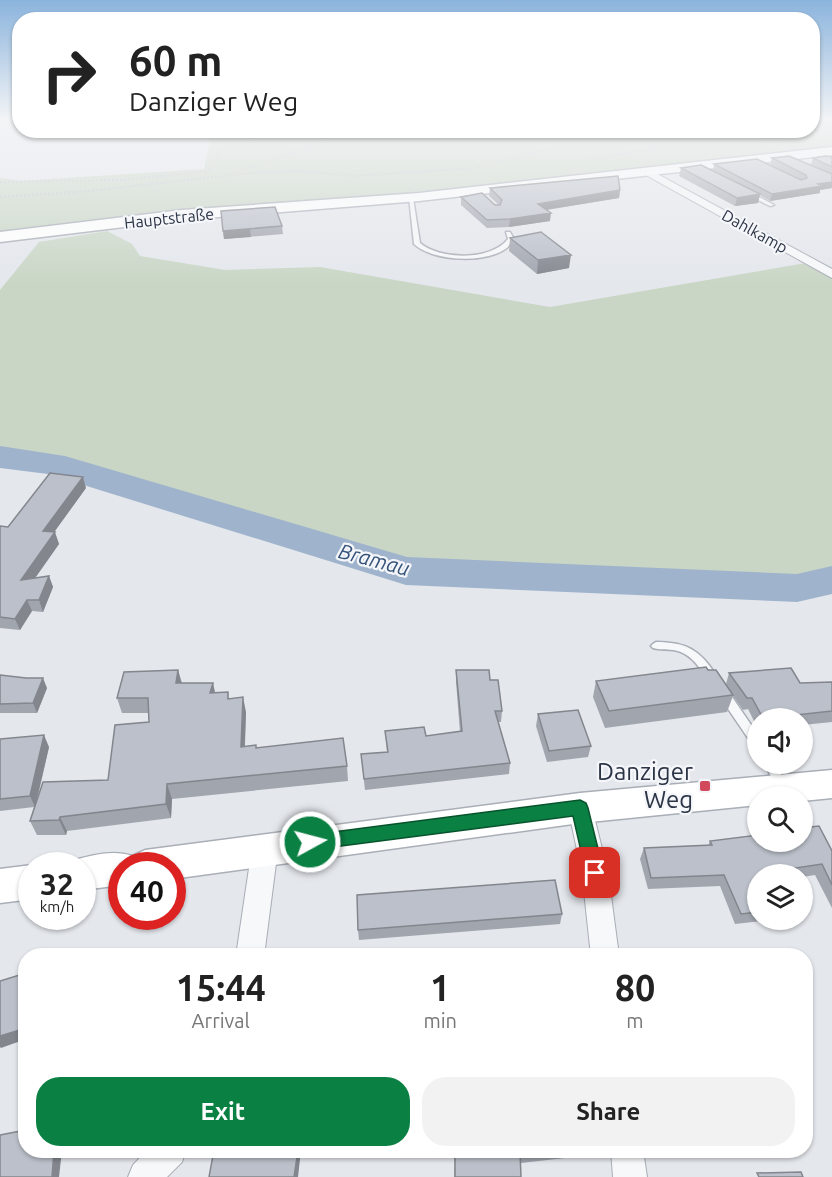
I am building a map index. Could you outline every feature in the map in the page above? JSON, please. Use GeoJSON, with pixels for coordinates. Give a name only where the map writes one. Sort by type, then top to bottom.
{"type":"FeatureCollection","features":[{"type":"Feature","properties":{"kind":"street"},"geometry":{"type":"LineString","coordinates":[[411,198],[482,194],[625,174]]}},
{"type":"Feature","properties":{"kind":"street","name":"Dahlkamp"},"geometry":{"type":"LineString","coordinates":[[651,174],[832,274]]}},
{"type":"Feature","properties":{"kind":"street","name":"Hauptstraße"},"geometry":{"type":"LineString","coordinates":[[0,237],[182,215],[411,198]]}},
{"type":"Feature","properties":{"kind":"street"},"geometry":{"type":"LineString","coordinates":[[186,860],[580,808],[776,776],[832,784]]}},
{"type":"Feature","properties":{"kind":"street"},"geometry":{"type":"LineString","coordinates":[[580,808],[595,873],[604,948]]}},
{"type":"Feature","properties":{"kind":"street"},"geometry":{"type":"LineString","coordinates":[[251,948],[265,848]]}},
{"type":"Feature","properties":{"kind":"street"},"geometry":{"type":"LineString","coordinates":[[0,886],[18,884]]}},
{"type":"Feature","properties":{"kind":"street"},"geometry":{"type":"LineString","coordinates":[[145,1177],[163,1158]]}},
{"type":"Feature","properties":{"kind":"street"},"geometry":{"type":"LineString","coordinates":[[628,1158],[630,1177]]}},
{"type":"Feature","properties":{"kind":"lane"},"geometry":{"type":"LineString","coordinates":[[741,189],[772,205]]}},
{"type":"Feature","properties":{"kind":"lane"},"geometry":{"type":"LineString","coordinates":[[411,198],[417,244],[427,252],[461,257],[486,253],[506,247],[511,239],[508,233]]}},
{"type":"Feature","properties":{"kind":"lane"},"geometry":{"type":"LineString","coordinates":[[656,646],[674,645],[687,649],[698,657],[747,728]]}},
{"type":"Feature","properties":{"kind":"path"},"geometry":{"type":"LineString","coordinates":[[0,182],[121,180],[180,174]]}},
{"type":"Feature","properties":{"kind":"path"},"geometry":{"type":"LineString","coordinates":[[219,177],[229,174]]}},
{"type":"Feature","properties":{"kind":"path"},"geometry":{"type":"LineString","coordinates":[[0,197],[90,191],[243,174]]}},
{"type":"Feature","properties":{"kind":"path"},"geometry":{"type":"LineString","coordinates":[[328,174],[355,176],[386,174]]}},
{"type":"Feature","properties":{"kind":"green space"},"geometry":{"type":"Polygon","coordinates":[[[128,174],[590,174],[0,233],[0,178],[20,181],[128,174]]]}},
{"type":"Feature","properties":{"kind":"green space"},"geometry":{"type":"Polygon","coordinates":[[[107,231],[132,244],[140,256],[225,270],[320,267],[550,307],[806,263],[832,278],[832,577],[794,585],[406,568],[58,461],[0,452],[0,290],[39,242],[107,231]]]}},
{"type":"Feature","properties":{"kind":"building"},"geometry":{"type":"Polygon","coordinates":[[[692,174],[719,174],[760,194],[737,198],[692,174]]]}},
{"type":"Feature","properties":{"kind":"building"},"geometry":{"type":"Polygon","coordinates":[[[733,174],[788,174],[801,180],[807,178],[804,174],[832,174],[832,182],[818,184],[822,186],[772,194],[733,174]]]}},
{"type":"Feature","properties":{"kind":"building"},"geometry":{"type":"Polygon","coordinates":[[[618,176],[620,190],[538,204],[551,213],[510,219],[487,220],[461,197],[482,193],[495,205],[500,205],[502,200],[490,188],[618,176]]]}},
{"type":"Feature","properties":{"kind":"building"},"geometry":{"type":"Polygon","coordinates":[[[275,207],[282,226],[223,231],[221,211],[275,207]]]}},
{"type":"Feature","properties":{"kind":"building"},"geometry":{"type":"Polygon","coordinates":[[[541,232],[571,255],[538,260],[510,238],[541,232]]]}},
{"type":"Feature","properties":{"kind":"building"},"geometry":{"type":"Polygon","coordinates":[[[50,473],[83,477],[43,531],[55,532],[21,580],[49,576],[39,600],[27,600],[15,619],[0,617],[0,526],[8,527],[50,473]]]}},
{"type":"Feature","properties":{"kind":"building"},"geometry":{"type":"Polygon","coordinates":[[[706,667],[708,670],[716,670],[733,695],[609,711],[596,681],[706,667]]]}},
{"type":"Feature","properties":{"kind":"building"},"geometry":{"type":"Polygon","coordinates":[[[791,668],[800,683],[832,682],[832,711],[813,713],[813,708],[758,708],[752,698],[747,698],[729,673],[791,668]]]}},
{"type":"Feature","properties":{"kind":"building"},"geometry":{"type":"Polygon","coordinates":[[[178,670],[176,683],[213,683],[210,693],[228,692],[228,699],[243,697],[241,747],[256,745],[256,748],[343,738],[347,766],[167,784],[166,804],[60,817],[59,820],[30,821],[43,782],[108,780],[115,725],[149,722],[148,698],[117,698],[124,672],[178,670]]]}},
{"type":"Feature","properties":{"kind":"building"},"geometry":{"type":"Polygon","coordinates":[[[456,670],[489,670],[490,680],[498,680],[502,711],[495,711],[510,763],[364,779],[361,754],[388,752],[385,731],[424,727],[426,736],[462,731],[456,670]]]}},
{"type":"Feature","properties":{"kind":"building"},"geometry":{"type":"Polygon","coordinates":[[[0,675],[43,678],[33,703],[0,704],[0,675]]]}},
{"type":"Feature","properties":{"kind":"building"},"geometry":{"type":"Polygon","coordinates":[[[578,710],[591,746],[549,751],[538,714],[578,710]]]}},
{"type":"Feature","properties":{"kind":"building"},"geometry":{"type":"Polygon","coordinates":[[[44,735],[30,796],[0,799],[0,739],[44,735]]]}},
{"type":"Feature","properties":{"kind":"building"},"geometry":{"type":"Polygon","coordinates":[[[819,826],[832,851],[832,885],[822,864],[747,864],[747,913],[741,914],[724,875],[651,878],[644,848],[712,845],[710,841],[747,836],[747,852],[813,852],[813,827],[819,826]]]}},
{"type":"Feature","properties":{"kind":"building"},"geometry":{"type":"Polygon","coordinates":[[[555,880],[562,914],[358,930],[357,895],[555,880]]]}},
{"type":"Feature","properties":{"kind":"building"},"geometry":{"type":"Polygon","coordinates":[[[18,975],[18,1030],[0,1036],[0,981],[18,975]]]}},
{"type":"Feature","properties":{"kind":"building"},"geometry":{"type":"Polygon","coordinates":[[[18,1132],[18,1158],[53,1158],[52,1177],[0,1177],[0,1135],[18,1132]]]}},
{"type":"Feature","properties":{"kind":"building"},"geometry":{"type":"Polygon","coordinates":[[[213,1158],[297,1158],[294,1177],[209,1177],[213,1158]]]}},
{"type":"Feature","properties":{"kind":"building"},"geometry":{"type":"Polygon","coordinates":[[[455,1158],[520,1158],[521,1177],[455,1177],[455,1158]]]}},
{"type":"Feature","properties":{"kind":"building"},"geometry":{"type":"Polygon","coordinates":[[[801,1172],[803,1177],[759,1177],[757,1173],[801,1172]]]}},
{"type":"Feature","properties":{"kind":"waterway","name":"Bramau"},"geometry":{"type":"LineString","coordinates":[[0,457],[52,464],[406,571],[797,588],[832,580]]}},
{"type":"Feature","properties":{"kind":"place","name":"Danziger Weg"},"geometry":{"type":"Point","coordinates":[705,786]}},
{"type":"Feature","properties":{"kind":"route"},"geometry":{"type":"LineString","coordinates":[[310,842],[580,808],[595,873]]}}]}
